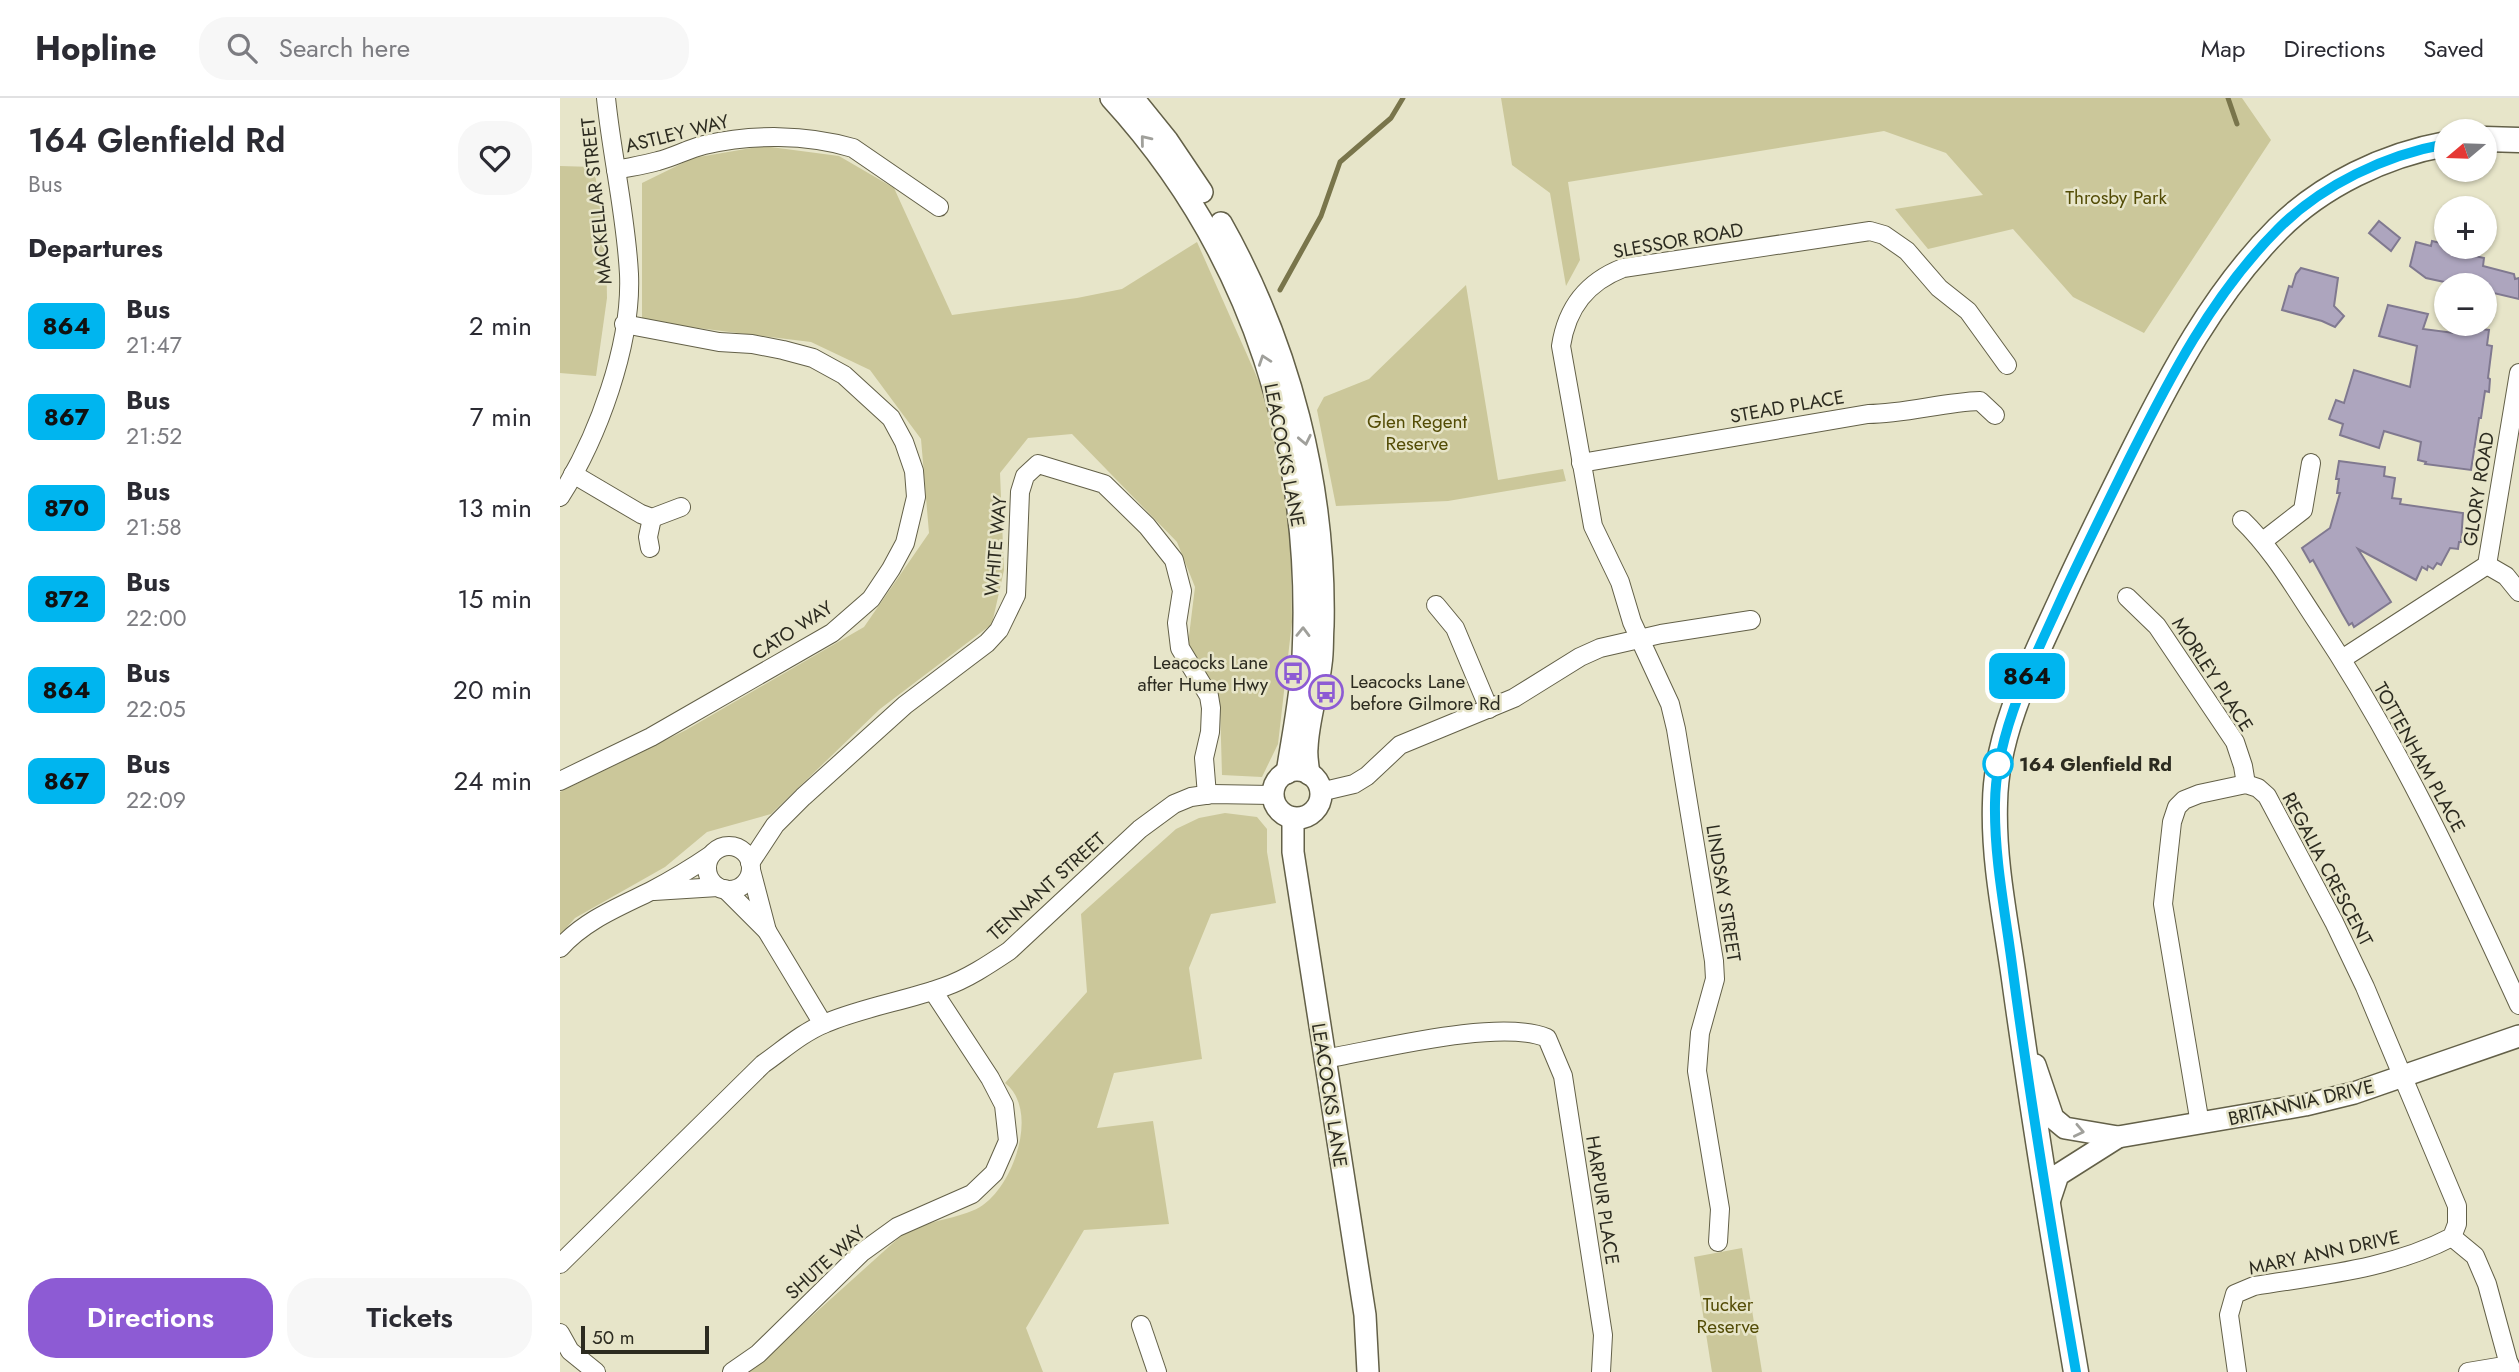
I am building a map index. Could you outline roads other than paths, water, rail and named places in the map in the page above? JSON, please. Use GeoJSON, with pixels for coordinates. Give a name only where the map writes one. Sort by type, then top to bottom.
{"type":"FeatureCollection","features":[{"type":"Feature","properties":{"kind":"main road"},"geometry":{"type":"LineString","coordinates":[[2497,139],[2519,140]]}},
{"type":"Feature","properties":{"kind":"main road"},"geometry":{"type":"LineString","coordinates":[[2076,1372],[2018,1011],[1996,839],[1998,766],[2009,724],[2088,541],[2163,391],[2184,354],[2230,286],[2272,236],[2310,203],[2338,184],[2383,162],[2434,147]]}},
{"type":"Feature","properties":{"kind":"street","name":"MACKELLAR STREET"},"geometry":{"type":"LineString","coordinates":[[560,497],[595,428],[615,373],[624,324],[629,276],[606,98]]}},
{"type":"Feature","properties":{"kind":"street","name":"LEACOCKS LANE"},"geometry":{"type":"LineString","coordinates":[[1111,98],[1186,192],[1213,237],[1243,300],[1278,398],[1295,484],[1304,599],[1303,658],[1287,773]]}},
{"type":"Feature","properties":{"kind":"street","name":"LEACOCKS LANE"},"geometry":{"type":"LineString","coordinates":[[1133,98],[1167,140],[1230,238],[1247,272],[1293,391],[1313,482],[1322,568],[1322,661],[1307,747],[1315,783]]}},
{"type":"Feature","properties":{"kind":"street","name":"ASTLEY WAY"},"geometry":{"type":"LineString","coordinates":[[616,170],[659,161],[693,148],[726,141],[765,137],[811,140],[853,148],[939,207]]}},
{"type":"Feature","properties":{"kind":"street","name":"SLESSOR ROAD"},"geometry":{"type":"LineString","coordinates":[[1640,638],[1620,582],[1593,526],[1561,346],[1564,326],[1580,297],[1605,275],[1623,268],[1855,232],[1877,233],[1899,243],[1940,288],[1968,311],[2007,365]]}},
{"type":"Feature","properties":{"kind":"street","name":"CATO WAY"},"geometry":{"type":"LineString","coordinates":[[560,781],[651,737],[832,633],[871,599],[891,569],[905,543],[916,497],[914,471],[904,442],[891,418],[844,375],[813,358],[783,350],[752,344],[719,342],[624,324]]}},
{"type":"Feature","properties":{"kind":"street","name":"GLORY ROAD"},"geometry":{"type":"LineString","coordinates":[[2343,659],[2487,565],[2519,373]]}},
{"type":"Feature","properties":{"kind":"street","name":"STEAD PLACE"},"geometry":{"type":"LineString","coordinates":[[1581,463],[1868,414],[1900,413],[1965,402],[1980,401],[1995,415]]}},
{"type":"Feature","properties":{"kind":"street"},"geometry":{"type":"LineString","coordinates":[[2263,541],[2303,510],[2311,463]]}},
{"type":"Feature","properties":{"kind":"street","name":"WHITE WAY"},"geometry":{"type":"LineString","coordinates":[[738,848],[775,825],[905,705],[999,630],[1016,595],[1020,492],[1025,476],[1038,464],[1104,484],[1147,526],[1174,560],[1182,592],[1177,623],[1180,648],[1209,696],[1211,708],[1210,732],[1204,758],[1207,794]]}},
{"type":"Feature","properties":{"kind":"street"},"geometry":{"type":"LineString","coordinates":[[573,474],[652,518],[681,507]]}},
{"type":"Feature","properties":{"kind":"street"},"geometry":{"type":"LineString","coordinates":[[650,548],[652,518]]}},
{"type":"Feature","properties":{"kind":"street","name":"TOTTENHAM PLACE"},"geometry":{"type":"LineString","coordinates":[[2242,520],[2263,541],[2343,659],[2428,809],[2519,1005]]}},
{"type":"Feature","properties":{"kind":"street"},"geometry":{"type":"LineString","coordinates":[[2487,565],[2506,576],[2519,592]]}},
{"type":"Feature","properties":{"kind":"street","name":"MORLEY PLACE"},"geometry":{"type":"LineString","coordinates":[[2127,597],[2157,626],[2235,742],[2244,766],[2246,784]]}},
{"type":"Feature","properties":{"kind":"street"},"geometry":{"type":"LineString","coordinates":[[1436,605],[1455,628],[1489,709]]}},
{"type":"Feature","properties":{"kind":"street"},"geometry":{"type":"LineString","coordinates":[[1315,783],[1318,805],[1314,810],[1304,817],[1293,818],[1278,809],[1273,795],[1275,785],[1287,773],[1298,771],[1315,783],[1354,784],[1367,776],[1400,745],[1514,698],[1580,657],[1600,648],[1640,638],[1751,620]]}},
{"type":"Feature","properties":{"kind":"street","name":"LINDSAY STREET"},"geometry":{"type":"LineString","coordinates":[[1640,638],[1670,704],[1676,729],[1714,961],[1715,979],[1700,1033],[1697,1072],[1720,1209],[1718,1242]]}},
{"type":"Feature","properties":{"kind":"street"},"geometry":{"type":"LineString","coordinates":[[2200,1124],[2163,904],[2172,822],[2177,807],[2185,800],[2199,794],[2246,784]]}},
{"type":"Feature","properties":{"kind":"street","name":"REGALIA CRESCENT"},"geometry":{"type":"LineString","coordinates":[[2246,784],[2258,788],[2267,796],[2297,849],[2365,987],[2403,1077]]}},
{"type":"Feature","properties":{"kind":"street","name":"TENNANT STREET"},"geometry":{"type":"LineString","coordinates":[[560,1264],[763,1064],[823,1024],[852,1013],[933,991],[972,974],[1009,951],[1148,822],[1174,804],[1207,794],[1273,795]]}},
{"type":"Feature","properties":{"kind":"street","name":"LEACOCKS LANE"},"geometry":{"type":"LineString","coordinates":[[1293,818],[1293,852],[1366,1315],[1368,1372]]}},
{"type":"Feature","properties":{"kind":"street","name":"WHITE WAY"},"geometry":{"type":"LineString","coordinates":[[751,867],[775,825]]}},
{"type":"Feature","properties":{"kind":"street"},"geometry":{"type":"LineString","coordinates":[[560,948],[583,927],[723,847],[738,848],[748,857],[767,931]]}},
{"type":"Feature","properties":{"kind":"street"},"geometry":{"type":"LineString","coordinates":[[711,855],[707,869],[712,882],[767,931],[823,1024]]}},
{"type":"Feature","properties":{"kind":"street"},"geometry":{"type":"LineString","coordinates":[[650,891],[737,889],[747,881],[751,867]]}},
{"type":"Feature","properties":{"kind":"street","name":"SHUTE WAY"},"geometry":{"type":"LineString","coordinates":[[732,1372],[758,1354],[861,1253],[897,1227],[972,1194],[994,1173],[1008,1141],[1004,1105],[990,1078],[933,991]]}},
{"type":"Feature","properties":{"kind":"street","name":"BRITANNIA DRIVE"},"geometry":{"type":"LineString","coordinates":[[2018,1011],[2053,1118],[2065,1128],[2118,1137],[2305,1105],[2403,1077],[2519,1036]]}},
{"type":"Feature","properties":{"kind":"street","name":"HARPUR PLACE"},"geometry":{"type":"LineString","coordinates":[[1324,1059],[1475,1032],[1518,1032],[1547,1038],[1563,1076],[1603,1335],[1601,1372]]}},
{"type":"Feature","properties":{"kind":"street"},"geometry":{"type":"LineString","coordinates":[[2403,1077],[2457,1206],[2457,1224],[2452,1237],[2475,1256],[2487,1284],[2510,1369],[2468,1372]]}},
{"type":"Feature","properties":{"kind":"street","name":"BRITANNIA DRIVE"},"geometry":{"type":"LineString","coordinates":[[2048,1205],[2058,1175],[2118,1137]]}},
{"type":"Feature","properties":{"kind":"street","name":"MARY ANN DRIVE"},"geometry":{"type":"LineString","coordinates":[[2237,1372],[2229,1315],[2235,1294],[2254,1286],[2385,1264],[2452,1237]]}},
{"type":"Feature","properties":{"kind":"street"},"geometry":{"type":"LineString","coordinates":[[1141,1325],[1157,1372]]}},
{"type":"Feature","properties":{"kind":"street"},"geometry":{"type":"LineString","coordinates":[[560,1333],[570,1351],[596,1372]]}},
{"type":"Feature","properties":{"kind":"waterway"},"geometry":{"type":"LineString","coordinates":[[1280,290],[1321,216],[1340,162],[1391,118],[1403,98]]}},
{"type":"Feature","properties":{"kind":"waterway"},"geometry":{"type":"LineString","coordinates":[[2228,98],[2237,124]]}},
{"type":"Feature","properties":{"kind":"place","name":"Leacocks Lane after Hume Hwy"},"geometry":{"type":"Point","coordinates":[1293,673]}},
{"type":"Feature","properties":{"kind":"place","name":"Leacocks Lane before Gilmore Rd"},"geometry":{"type":"Point","coordinates":[1326,692]}},
{"type":"Feature","properties":{"kind":"place","name":"164 Glenfield Rd"},"geometry":{"type":"Point","coordinates":[1998,764]}},
{"type":"Feature","properties":{"kind":"park label","name":"Throsby Park"},"geometry":{"type":"Point","coordinates":[2116,197]}},
{"type":"Feature","properties":{"kind":"park label","name":"Glen Regent Reserve"},"geometry":{"type":"Point","coordinates":[1417,432]}},
{"type":"Feature","properties":{"kind":"park label","name":"Tucker Reserve"},"geometry":{"type":"Point","coordinates":[1728,1315]}}]}
